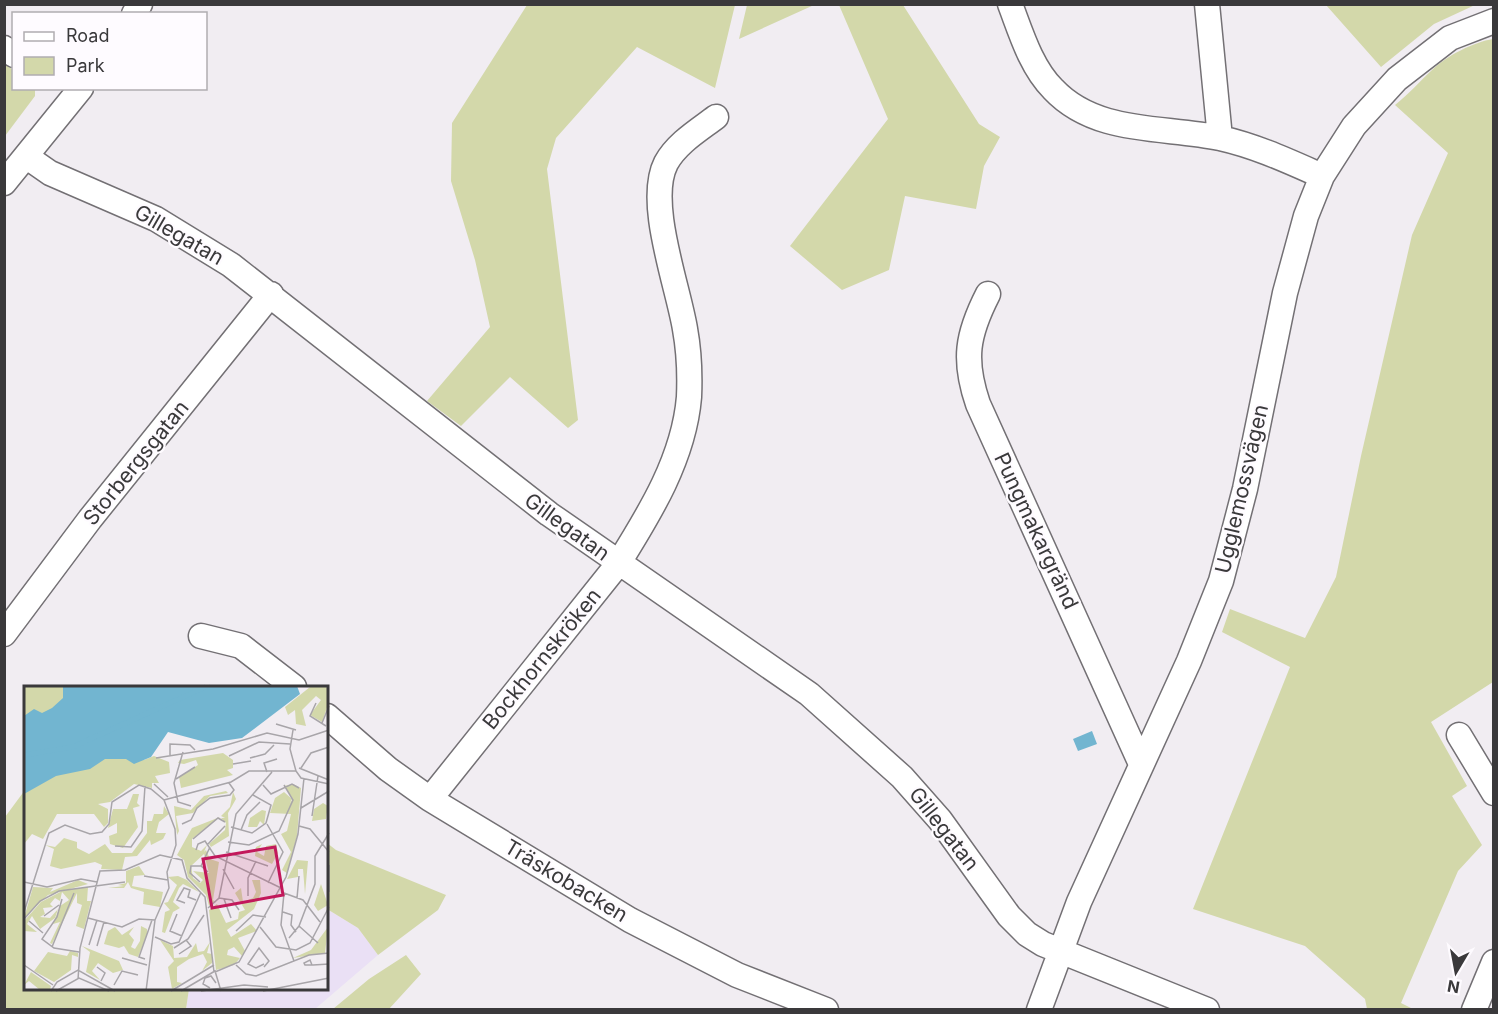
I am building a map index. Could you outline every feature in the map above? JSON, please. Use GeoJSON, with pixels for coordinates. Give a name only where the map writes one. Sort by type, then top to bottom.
{"type":"FeatureCollection","features":[{"type":"Feature","properties":{"kind":"street"},"geometry":{"type":"LineString","coordinates":[[1010,4],[1029,53],[1043,77],[1053,90],[1080,110],[1125,125],[1220,138],[1266,151],[1322,176]]}},
{"type":"Feature","properties":{"kind":"street"},"geometry":{"type":"LineString","coordinates":[[1207,4],[1220,138]]}},
{"type":"Feature","properties":{"kind":"street","name":"Ugglemossvägen"},"geometry":{"type":"LineString","coordinates":[[1039,1010],[1079,902],[1197,643],[1224,571],[1245,489],[1285,293],[1306,216],[1322,176],[1354,126],[1397,79],[1450,38],[1494,21]]}},
{"type":"Feature","properties":{"kind":"street"},"geometry":{"type":"LineString","coordinates":[[4,183],[27,157],[70,92]]}},
{"type":"Feature","properties":{"kind":"street","name":"Bockhornskröken"},"geometry":{"type":"LineString","coordinates":[[430,798],[618,564],[646,518],[668,473],[681,436],[688,401],[689,372],[685,330],[660,207],[661,178],[666,164],[677,148],[716,117]]}},
{"type":"Feature","properties":{"kind":"street","name":"Gillegatan"},"geometry":{"type":"LineString","coordinates":[[27,157],[50,173],[111,197],[192,238],[271,294],[494,472],[618,564],[809,694],[902,777],[935,814],[1009,916],[1027,934],[1060,950],[1207,1010]]}},
{"type":"Feature","properties":{"kind":"street","name":"Storbergsgatan"},"geometry":{"type":"LineString","coordinates":[[4,634],[90,519],[271,294]]}},
{"type":"Feature","properties":{"kind":"street","name":"Pungmakargränd"},"geometry":{"type":"LineString","coordinates":[[988,294],[975,324],[968,355],[969,374],[978,404],[1141,764]]}},
{"type":"Feature","properties":{"kind":"street"},"geometry":{"type":"LineString","coordinates":[[201,636],[241,646],[293,686]]}},
{"type":"Feature","properties":{"kind":"street","name":"Träskobacken"},"geometry":{"type":"LineString","coordinates":[[328,717],[388,769],[430,798],[658,936],[754,983],[826,1010]]}},
{"type":"Feature","properties":{"kind":"street"},"geometry":{"type":"LineString","coordinates":[[1459,735],[1494,793]]}},
{"type":"Feature","properties":{"kind":"street"},"geometry":{"type":"LineString","coordinates":[[1474,1010],[1494,962]]}},
{"type":"Feature","properties":{"kind":"shaded area"},"geometry":{"type":"Polygon","coordinates":[[[328,910],[358,928],[378,955],[315,1009],[186,1010],[189,990],[328,990],[328,910]]]}},
{"type":"Feature","properties":{"kind":"green space"},"geometry":{"type":"Polygon","coordinates":[[[747,4],[814,5],[739,39],[747,4]]]}},
{"type":"Feature","properties":{"kind":"green space"},"geometry":{"type":"Polygon","coordinates":[[[527,5],[735,5],[715,88],[637,47],[556,138],[547,169],[578,420],[568,428],[510,377],[461,426],[427,401],[490,327],[475,260],[451,181],[452,123],[527,5]]]}},
{"type":"Feature","properties":{"kind":"green space"},"geometry":{"type":"Polygon","coordinates":[[[839,5],[903,5],[979,124],[1000,137],[984,166],[976,209],[905,196],[889,270],[842,290],[790,246],[888,119],[839,5]]]}},
{"type":"Feature","properties":{"kind":"green space"},"geometry":{"type":"Polygon","coordinates":[[[1326,5],[1475,5],[1434,24],[1381,67],[1326,5]]]}},
{"type":"Feature","properties":{"kind":"green space"},"geometry":{"type":"Polygon","coordinates":[[[1493,39],[1493,682],[1431,722],[1467,786],[1452,796],[1482,845],[1458,871],[1401,1003],[1413,1009],[1367,1009],[1365,999],[1305,946],[1193,909],[1290,667],[1222,632],[1230,609],[1305,638],[1336,577],[1361,456],[1412,235],[1448,153],[1395,105],[1432,70],[1452,55],[1469,46],[1493,39]]]}},
{"type":"Feature","properties":{"kind":"green space"},"geometry":{"type":"Polygon","coordinates":[[[4,63],[12,69],[12,90],[35,90],[35,96],[5,136],[4,63]]]}},
{"type":"Feature","properties":{"kind":"green space"},"geometry":{"type":"Polygon","coordinates":[[[24,791],[24,990],[189,990],[186,1009],[5,1009],[5,817],[24,791]]]}},
{"type":"Feature","properties":{"kind":"green space"},"geometry":{"type":"Polygon","coordinates":[[[328,844],[336,850],[446,895],[438,910],[378,955],[358,928],[328,910],[328,844]]]}},
{"type":"Feature","properties":{"kind":"green space"},"geometry":{"type":"Polygon","coordinates":[[[406,955],[421,974],[389,1009],[333,1009],[369,979],[406,955]]]}},
{"type":"Feature","properties":{"kind":"water"},"geometry":{"type":"Polygon","coordinates":[[[1092,731],[1097,744],[1078,751],[1073,739],[1092,731]]]}}]}
